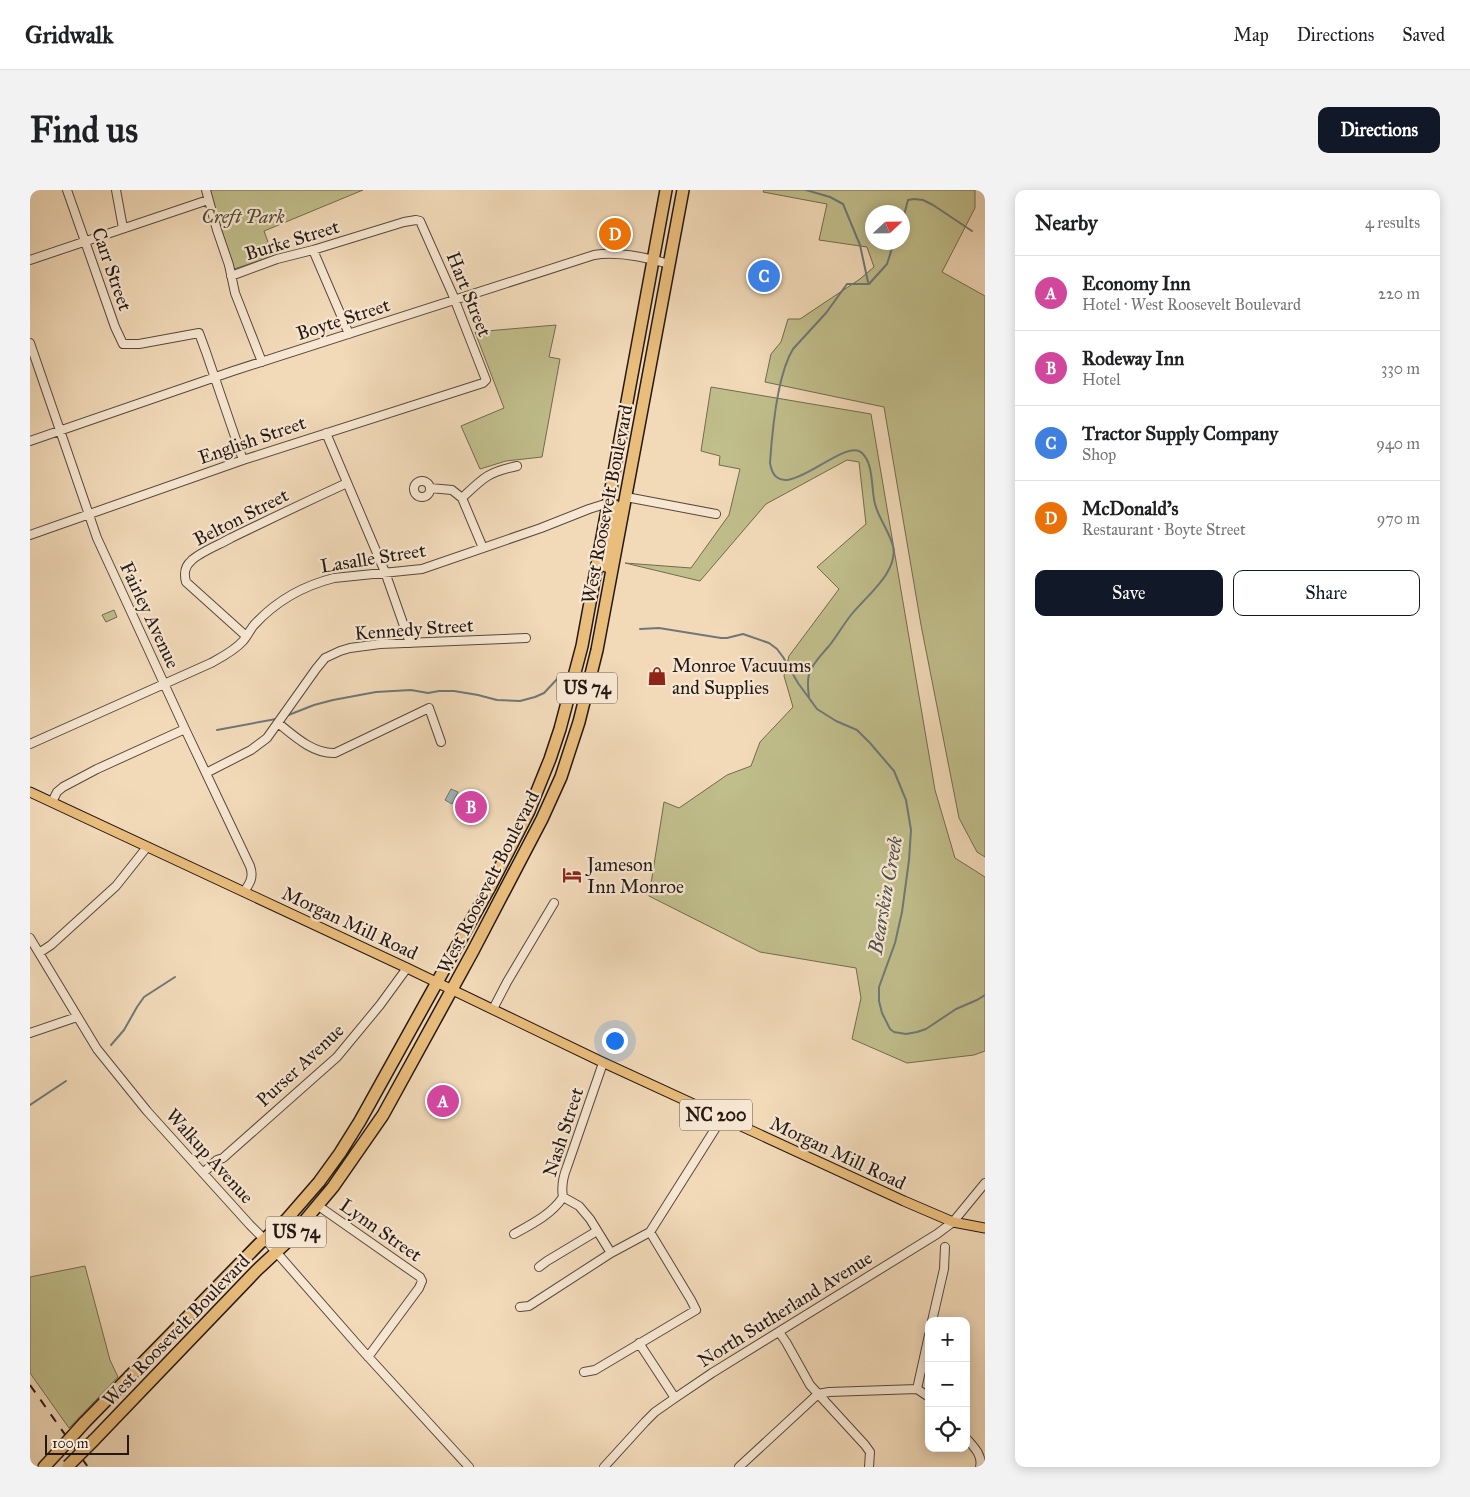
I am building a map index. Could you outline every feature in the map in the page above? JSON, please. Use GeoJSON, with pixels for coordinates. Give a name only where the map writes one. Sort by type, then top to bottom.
{"type":"FeatureCollection","features":[{"type":"Feature","properties":{"kind":"highway","name":"West Roosevelt Boulevard"},"geometry":{"type":"LineString","coordinates":[[68,1466],[257,1270],[286,1243],[333,1186],[383,1115],[530,843],[561,777],[579,722],[595,660],[682,191]]}},
{"type":"Feature","properties":{"kind":"highway","name":"West Roosevelt Boulevard"},"geometry":{"type":"LineString","coordinates":[[44,1467],[84,1423],[264,1239],[286,1220],[319,1182],[360,1121],[484,898],[529,811],[560,729],[582,646],[665,194]]}},
{"type":"Feature","properties":{"kind":"highway"},"geometry":{"type":"LineString","coordinates":[[604,613],[607,562],[615,510],[612,504],[608,504]]}},
{"type":"Feature","properties":{"kind":"highway"},"geometry":{"type":"LineString","coordinates":[[595,660],[588,652],[599,588],[600,550]]}},
{"type":"Feature","properties":{"kind":"main road","name":"Morgan Mill Road"},"geometry":{"type":"LineString","coordinates":[[30,792],[452,989],[546,1036],[722,1118],[953,1222],[985,1228]]}},
{"type":"Feature","properties":{"kind":"street","name":"Carr Street"},"geometry":{"type":"LineString","coordinates":[[68,190],[115,327],[123,344],[139,344],[199,333],[215,377]]}},
{"type":"Feature","properties":{"kind":"street"},"geometry":{"type":"LineString","coordinates":[[116,190],[123,228]]}},
{"type":"Feature","properties":{"kind":"street"},"geometry":{"type":"LineString","coordinates":[[206,190],[241,311],[262,362]]}},
{"type":"Feature","properties":{"kind":"street"},"geometry":{"type":"LineString","coordinates":[[30,260],[208,200]]}},
{"type":"Feature","properties":{"kind":"street","name":"Burke Street"},"geometry":{"type":"LineString","coordinates":[[231,276],[278,259],[404,222],[416,220],[420,222]]}},
{"type":"Feature","properties":{"kind":"street","name":"Hart Street"},"geometry":{"type":"LineString","coordinates":[[420,222],[486,380]]}},
{"type":"Feature","properties":{"kind":"street"},"geometry":{"type":"LineString","coordinates":[[313,250],[348,334]]}},
{"type":"Feature","properties":{"kind":"street","name":"Boyte Street"},"geometry":{"type":"LineString","coordinates":[[30,441],[215,377],[594,255],[611,253],[669,264]]}},
{"type":"Feature","properties":{"kind":"street","name":"Fairley Avenue"},"geometry":{"type":"LineString","coordinates":[[31,348],[97,538],[252,872],[250,882],[244,892]]}},
{"type":"Feature","properties":{"kind":"street"},"geometry":{"type":"LineString","coordinates":[[215,377],[243,460]]}},
{"type":"Feature","properties":{"kind":"street","name":"English Street"},"geometry":{"type":"LineString","coordinates":[[30,535],[243,460],[437,398],[486,380]]}},
{"type":"Feature","properties":{"kind":"street"},"geometry":{"type":"LineString","coordinates":[[326,433],[385,572],[410,643]]}},
{"type":"Feature","properties":{"kind":"street"},"geometry":{"type":"LineString","coordinates":[[462,498],[493,472],[517,466]]}},
{"type":"Feature","properties":{"kind":"street","name":"Belton Street"},"geometry":{"type":"LineString","coordinates":[[246,636],[186,582],[185,568],[191,560],[213,548],[347,483]]}},
{"type":"Feature","properties":{"kind":"street"},"geometry":{"type":"LineString","coordinates":[[430,488],[452,490],[462,498],[483,548]]}},
{"type":"Feature","properties":{"kind":"street"},"geometry":{"type":"LineString","coordinates":[[626,497],[716,514]]}},
{"type":"Feature","properties":{"kind":"street","name":"Lasalle Street"},"geometry":{"type":"LineString","coordinates":[[30,744],[226,655],[236,648],[253,626],[276,605],[300,589],[334,578],[422,569],[541,528],[589,509],[608,504]]}},
{"type":"Feature","properties":{"kind":"street","name":"Kennedy Street"},"geometry":{"type":"LineString","coordinates":[[206,773],[254,748],[266,738],[325,658],[350,648],[380,644],[526,638]]}},
{"type":"Feature","properties":{"kind":"street"},"geometry":{"type":"LineString","coordinates":[[278,723],[313,748],[327,753],[335,753],[429,708],[441,742]]}},
{"type":"Feature","properties":{"kind":"street"},"geometry":{"type":"LineString","coordinates":[[52,802],[57,792],[63,787],[97,769],[184,729]]}},
{"type":"Feature","properties":{"kind":"street"},"geometry":{"type":"LineString","coordinates":[[39,953],[51,945],[116,886],[147,847]]}},
{"type":"Feature","properties":{"kind":"street"},"geometry":{"type":"LineString","coordinates":[[494,1009],[507,982],[554,903]]}},
{"type":"Feature","properties":{"kind":"street","name":"Walkup Avenue"},"geometry":{"type":"LineString","coordinates":[[30,938],[109,1066],[152,1117],[469,1467]]}},
{"type":"Feature","properties":{"kind":"street","name":"Purser Avenue"},"geometry":{"type":"LineString","coordinates":[[203,1173],[223,1158],[337,1057],[380,1005],[407,968]]}},
{"type":"Feature","properties":{"kind":"street"},"geometry":{"type":"LineString","coordinates":[[30,1033],[77,1017]]}},
{"type":"Feature","properties":{"kind":"street","name":"Nash Street"},"geometry":{"type":"LineString","coordinates":[[603,1063],[562,1180],[564,1197],[579,1206],[590,1219],[611,1253]]}},
{"type":"Feature","properties":{"kind":"street"},"geometry":{"type":"LineString","coordinates":[[520,1307],[530,1306],[611,1253],[650,1232],[722,1118]]}},
{"type":"Feature","properties":{"kind":"street","name":"North Sutherland Avenue"},"geometry":{"type":"LineString","coordinates":[[604,1467],[655,1412],[712,1373],[938,1234],[953,1222],[985,1184]]}},
{"type":"Feature","properties":{"kind":"street"},"geometry":{"type":"LineString","coordinates":[[514,1234],[536,1222],[564,1197]]}},
{"type":"Feature","properties":{"kind":"street","name":"Lynn Street"},"geometry":{"type":"LineString","coordinates":[[317,1206],[420,1277],[422,1281],[419,1288],[368,1357]]}},
{"type":"Feature","properties":{"kind":"street"},"geometry":{"type":"LineString","coordinates":[[539,1267],[597,1231]]}},
{"type":"Feature","properties":{"kind":"street"},"geometry":{"type":"LineString","coordinates":[[584,1372],[594,1370],[696,1310],[650,1232]]}},
{"type":"Feature","properties":{"kind":"street"},"geometry":{"type":"LineString","coordinates":[[933,1317],[944,1269],[945,1247]]}},
{"type":"Feature","properties":{"kind":"street"},"geometry":{"type":"LineString","coordinates":[[779,1332],[810,1386],[865,1444],[870,1452],[869,1467]]}},
{"type":"Feature","properties":{"kind":"street"},"geometry":{"type":"LineString","coordinates":[[639,1343],[675,1398]]}},
{"type":"Feature","properties":{"kind":"street"},"geometry":{"type":"LineString","coordinates":[[918,1389],[925,1354]]}},
{"type":"Feature","properties":{"kind":"street"},"geometry":{"type":"LineString","coordinates":[[739,1467],[818,1394],[918,1389],[925,1394]]}},
{"type":"Feature","properties":{"kind":"street"},"geometry":{"type":"LineString","coordinates":[[970,1443],[978,1452],[981,1464]]}},
{"type":"Feature","properties":{"kind":"green space","name":"Creft Park"},"geometry":{"type":"Polygon","coordinates":[[[209,190],[363,190],[264,231],[273,256],[234,269],[209,190]]]}},
{"type":"Feature","properties":{"kind":"green space"},"geometry":{"type":"Polygon","coordinates":[[[764,190],[975,190],[975,208],[942,272],[985,296],[985,857],[977,852],[959,818],[921,625],[884,407],[765,382],[771,354],[781,342],[788,319],[800,319],[860,279],[874,267],[868,250],[910,250],[910,205],[865,205],[865,247],[819,240],[827,204],[763,192],[764,190]]]}},
{"type":"Feature","properties":{"kind":"green space"},"geometry":{"type":"Polygon","coordinates":[[[556,325],[549,357],[560,359],[542,457],[506,461],[480,469],[461,426],[504,408],[475,332],[556,325]]]}},
{"type":"Feature","properties":{"kind":"green space"},"geometry":{"type":"Polygon","coordinates":[[[711,387],[871,414],[935,790],[955,858],[985,877],[985,1051],[974,1055],[907,1063],[852,1039],[861,998],[856,968],[760,952],[649,896],[664,802],[679,808],[727,775],[751,766],[760,742],[793,707],[784,676],[789,656],[839,589],[817,567],[866,524],[859,462],[847,460],[766,504],[700,581],[625,563],[691,568],[729,515],[740,469],[719,465],[720,456],[701,451],[711,387]]]}},
{"type":"Feature","properties":{"kind":"green space"},"geometry":{"type":"Polygon","coordinates":[[[114,610],[117,617],[106,622],[102,615],[114,610]]]}},
{"type":"Feature","properties":{"kind":"green space"},"geometry":{"type":"Polygon","coordinates":[[[85,1266],[110,1360],[118,1377],[69,1428],[30,1373],[30,1277],[85,1266]]]}},
{"type":"Feature","properties":{"kind":"water"},"geometry":{"type":"Polygon","coordinates":[[[451,789],[458,792],[452,804],[445,800],[451,789]]]}},
{"type":"Feature","properties":{"kind":"waterway","name":"Bearskin Creek"},"geometry":{"type":"LineString","coordinates":[[806,190],[830,197],[843,204],[860,245],[868,282]]}},
{"type":"Feature","properties":{"kind":"waterway"},"geometry":{"type":"LineString","coordinates":[[907,205],[908,200],[923,200],[972,231]]}},
{"type":"Feature","properties":{"kind":"waterway","name":"Bearskin Creek"},"geometry":{"type":"LineString","coordinates":[[809,697],[808,680],[812,667],[851,615],[880,584],[891,565],[893,546],[877,509],[869,464],[862,453],[853,450],[841,454],[798,477],[785,480],[775,476],[770,463],[779,389],[793,349],[826,313],[847,284],[869,284],[887,264],[891,250]]}},
{"type":"Feature","properties":{"kind":"waterway","name":"Bearskin Creek"},"geometry":{"type":"LineString","coordinates":[[640,629],[659,628],[721,638],[743,634],[769,643],[783,657],[798,683],[817,709],[836,721],[857,730],[894,771],[906,800],[911,830],[902,912],[895,943],[879,987],[879,1001],[882,1013],[890,1029],[894,1032],[906,1034],[926,1029],[956,1009],[985,995]]}},
{"type":"Feature","properties":{"kind":"waterway"},"geometry":{"type":"LineString","coordinates":[[286,716],[314,705],[376,692],[411,690],[428,693],[454,691],[497,700],[520,701],[544,693],[559,677]]}},
{"type":"Feature","properties":{"kind":"waterway"},"geometry":{"type":"LineString","coordinates":[[217,730],[276,719]]}},
{"type":"Feature","properties":{"kind":"waterway"},"geometry":{"type":"LineString","coordinates":[[111,1045],[124,1030],[144,997],[175,977]]}},
{"type":"Feature","properties":{"kind":"waterway"},"geometry":{"type":"LineString","coordinates":[[30,1105],[66,1081]]}},
{"type":"Feature","properties":{"kind":"railway"},"geometry":{"type":"LineString","coordinates":[[30,1385],[88,1467]]}},
{"type":"Feature","properties":{"kind":"place","name":"McDonald's"},"geometry":{"type":"Point","coordinates":[615,234]}},
{"type":"Feature","properties":{"kind":"place","name":"Tractor Supply Company"},"geometry":{"type":"Point","coordinates":[764,276]}},
{"type":"Feature","properties":{"kind":"place","name":"Monroe Vacuums and Supplies"},"geometry":{"type":"Point","coordinates":[657,676]}},
{"type":"Feature","properties":{"kind":"place","name":"Rodeway Inn"},"geometry":{"type":"Point","coordinates":[471,807]}},
{"type":"Feature","properties":{"kind":"place","name":"Jameson Inn Monroe"},"geometry":{"type":"Point","coordinates":[572,875]}},
{"type":"Feature","properties":{"kind":"place","name":"Economy Inn"},"geometry":{"type":"Point","coordinates":[443,1101]}}]}
